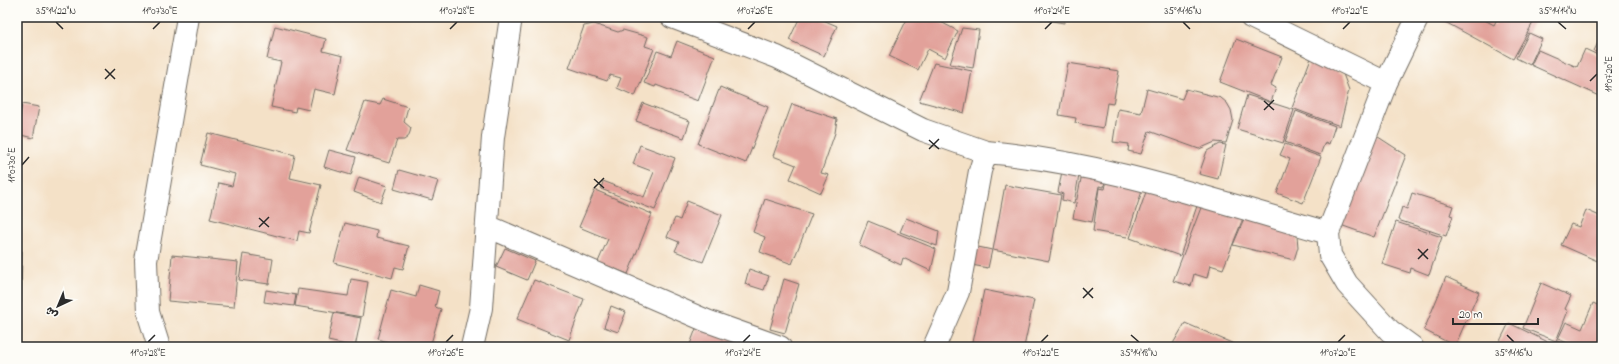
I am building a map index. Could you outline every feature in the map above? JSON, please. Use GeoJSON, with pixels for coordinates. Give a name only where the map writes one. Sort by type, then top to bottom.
{"type":"FeatureCollection","features":[{"type":"Feature","properties":{"kind":"street"},"geometry":{"type":"LineString","coordinates":[[159,347],[148,312],[146,261],[188,17]]}},
{"type":"Feature","properties":{"kind":"street"},"geometry":{"type":"LineString","coordinates":[[472,347],[481,308],[493,137],[511,17]]}},
{"type":"Feature","properties":{"kind":"street"},"geometry":{"type":"LineString","coordinates":[[672,17],[777,57],[923,130],[986,152],[1029,156],[1130,177],[1328,233]]}},
{"type":"Feature","properties":{"kind":"street"},"geometry":{"type":"LineString","coordinates":[[1251,17],[1386,83]]}},
{"type":"Feature","properties":{"kind":"street"},"geometry":{"type":"LineString","coordinates":[[1412,347],[1385,339],[1336,268],[1330,255],[1328,233],[1386,83],[1418,17]]}},
{"type":"Feature","properties":{"kind":"street"},"geometry":{"type":"LineString","coordinates":[[934,347],[958,292],[980,170],[986,152]]}},
{"type":"Feature","properties":{"kind":"street"},"geometry":{"type":"LineString","coordinates":[[486,226],[707,321],[780,347]]}},
{"type":"Feature","properties":{"kind":"building"},"geometry":{"type":"Polygon","coordinates":[[[800,17],[816,17],[837,26],[824,56],[789,40],[800,17]]]}},
{"type":"Feature","properties":{"kind":"building"},"geometry":{"type":"Polygon","coordinates":[[[908,17],[931,17],[958,31],[945,58],[928,49],[918,70],[889,56],[908,17]]]}},
{"type":"Feature","properties":{"kind":"building"},"geometry":{"type":"Polygon","coordinates":[[[1028,17],[1065,17],[1064,23],[1028,17]]]}},
{"type":"Feature","properties":{"kind":"building"},"geometry":{"type":"Polygon","coordinates":[[[1436,17],[1479,17],[1494,25],[1498,17],[1526,17],[1534,21],[1513,59],[1436,17]]]}},
{"type":"Feature","properties":{"kind":"building"},"geometry":{"type":"Polygon","coordinates":[[[594,24],[618,32],[623,30],[648,37],[645,46],[654,49],[635,96],[617,88],[621,78],[610,75],[607,81],[569,68],[584,26],[594,24]]]}},
{"type":"Feature","properties":{"kind":"building"},"geometry":{"type":"Polygon","coordinates":[[[275,26],[326,39],[323,51],[343,56],[335,94],[314,89],[309,110],[296,107],[295,112],[271,107],[281,62],[267,59],[275,26]]]}},
{"type":"Feature","properties":{"kind":"building"},"geometry":{"type":"Polygon","coordinates":[[[962,28],[979,30],[973,68],[950,64],[962,28]]]}},
{"type":"Feature","properties":{"kind":"building"},"geometry":{"type":"Polygon","coordinates":[[[1529,33],[1542,39],[1530,65],[1516,58],[1529,33]]]}},
{"type":"Feature","properties":{"kind":"building"},"geometry":{"type":"Polygon","coordinates":[[[1602,34],[1602,54],[1594,51],[1602,34]]]}},
{"type":"Feature","properties":{"kind":"building"},"geometry":{"type":"Polygon","coordinates":[[[1236,39],[1282,57],[1271,85],[1276,88],[1271,102],[1220,82],[1236,39]]]}},
{"type":"Feature","properties":{"kind":"building"},"geometry":{"type":"Polygon","coordinates":[[[677,41],[715,56],[698,101],[656,85],[655,87],[644,83],[657,51],[671,56],[677,41]]]}},
{"type":"Feature","properties":{"kind":"building"},"geometry":{"type":"Polygon","coordinates":[[[1585,49],[1602,57],[1602,97],[1531,65],[1538,50],[1577,67],[1585,49]]]}},
{"type":"Feature","properties":{"kind":"building"},"geometry":{"type":"Polygon","coordinates":[[[1311,58],[1343,74],[1349,90],[1340,126],[1292,108],[1311,58]]]}},
{"type":"Feature","properties":{"kind":"building"},"geometry":{"type":"Polygon","coordinates":[[[934,63],[972,71],[964,113],[919,101],[934,63]]]}},
{"type":"Feature","properties":{"kind":"building"},"geometry":{"type":"Polygon","coordinates":[[[1068,63],[1119,71],[1113,104],[1107,103],[1103,128],[1075,123],[1076,118],[1059,115],[1068,63]]]}},
{"type":"Feature","properties":{"kind":"building"},"geometry":{"type":"Polygon","coordinates":[[[720,87],[768,107],[746,163],[698,144],[720,87]]]}},
{"type":"Feature","properties":{"kind":"building"},"geometry":{"type":"Polygon","coordinates":[[[1147,89],[1182,99],[1186,89],[1221,98],[1227,103],[1231,110],[1233,120],[1226,143],[1215,142],[1199,149],[1149,131],[1141,154],[1128,151],[1129,144],[1113,142],[1118,109],[1141,113],[1147,89]]]}},
{"type":"Feature","properties":{"kind":"building"},"geometry":{"type":"Polygon","coordinates":[[[1247,95],[1294,110],[1283,143],[1237,129],[1247,95]]]}},
{"type":"Feature","properties":{"kind":"building"},"geometry":{"type":"Polygon","coordinates":[[[383,99],[408,107],[404,122],[411,128],[408,137],[404,140],[397,140],[389,163],[347,150],[365,102],[380,105],[383,99]]]}},
{"type":"Feature","properties":{"kind":"building"},"geometry":{"type":"Polygon","coordinates":[[[643,103],[690,121],[684,138],[636,121],[643,103]]]}},
{"type":"Feature","properties":{"kind":"building"},"geometry":{"type":"Polygon","coordinates":[[[22,104],[39,107],[33,138],[17,134],[22,104]]]}},
{"type":"Feature","properties":{"kind":"building"},"geometry":{"type":"Polygon","coordinates":[[[792,104],[837,119],[835,133],[821,173],[829,175],[821,193],[790,179],[796,165],[773,156],[792,104]]]}},
{"type":"Feature","properties":{"kind":"building"},"geometry":{"type":"Polygon","coordinates":[[[1296,111],[1335,126],[1329,144],[1325,142],[1320,155],[1285,142],[1296,111]]]}},
{"type":"Feature","properties":{"kind":"building"},"geometry":{"type":"Polygon","coordinates":[[[208,133],[295,155],[290,178],[321,185],[309,233],[299,231],[297,241],[210,219],[219,183],[232,186],[235,174],[200,165],[208,133]]]}},
{"type":"Feature","properties":{"kind":"building"},"geometry":{"type":"Polygon","coordinates":[[[1372,133],[1406,155],[1374,237],[1335,223],[1372,133]]]}},
{"type":"Feature","properties":{"kind":"building"},"geometry":{"type":"Polygon","coordinates":[[[1220,144],[1226,145],[1218,179],[1199,174],[1207,151],[1220,144]]]}},
{"type":"Feature","properties":{"kind":"building"},"geometry":{"type":"Polygon","coordinates":[[[1285,144],[1321,157],[1303,203],[1277,193],[1290,159],[1280,155],[1285,144]]]}},
{"type":"Feature","properties":{"kind":"building"},"geometry":{"type":"Polygon","coordinates":[[[640,145],[675,158],[655,210],[601,189],[603,181],[644,197],[654,172],[633,164],[640,145]]]}},
{"type":"Feature","properties":{"kind":"building"},"geometry":{"type":"Polygon","coordinates":[[[329,150],[356,157],[351,175],[324,167],[329,150]]]}},
{"type":"Feature","properties":{"kind":"building"},"geometry":{"type":"Polygon","coordinates":[[[1063,166],[1080,170],[1074,203],[1062,200],[1063,194],[1058,192],[1063,166]]]}},
{"type":"Feature","properties":{"kind":"building"},"geometry":{"type":"Polygon","coordinates":[[[1083,169],[1106,174],[1104,187],[1099,186],[1092,222],[1073,218],[1083,169]]]}},
{"type":"Feature","properties":{"kind":"building"},"geometry":{"type":"Polygon","coordinates":[[[399,170],[438,181],[432,200],[394,189],[399,170]]]}},
{"type":"Feature","properties":{"kind":"building"},"geometry":{"type":"Polygon","coordinates":[[[359,177],[387,186],[381,202],[354,192],[359,177]]]}},
{"type":"Feature","properties":{"kind":"building"},"geometry":{"type":"Polygon","coordinates":[[[1107,180],[1143,188],[1127,237],[1093,231],[1099,188],[1105,189],[1107,180]]]}},
{"type":"Feature","properties":{"kind":"building"},"geometry":{"type":"Polygon","coordinates":[[[1005,185],[1061,195],[1049,261],[993,250],[1005,185]]]}},
{"type":"Feature","properties":{"kind":"building"},"geometry":{"type":"Polygon","coordinates":[[[1147,189],[1197,206],[1180,256],[1130,238],[1147,189]]]}},
{"type":"Feature","properties":{"kind":"building"},"geometry":{"type":"Polygon","coordinates":[[[595,190],[652,214],[628,274],[598,262],[608,239],[579,227],[595,190]]]}},
{"type":"Feature","properties":{"kind":"building"},"geometry":{"type":"Polygon","coordinates":[[[1412,193],[1453,206],[1450,215],[1453,216],[1446,236],[1398,220],[1402,207],[1407,209],[1412,193]]]}},
{"type":"Feature","properties":{"kind":"building"},"geometry":{"type":"Polygon","coordinates":[[[765,199],[812,214],[792,264],[760,252],[765,237],[753,232],[765,199]]]}},
{"type":"Feature","properties":{"kind":"building"},"geometry":{"type":"Polygon","coordinates":[[[687,201],[722,215],[703,262],[675,251],[679,242],[667,237],[675,218],[680,220],[687,201]]]}},
{"type":"Feature","properties":{"kind":"building"},"geometry":{"type":"Polygon","coordinates":[[[1202,205],[1244,216],[1223,269],[1210,265],[1207,278],[1194,274],[1191,286],[1173,281],[1202,205]]]}},
{"type":"Feature","properties":{"kind":"building"},"geometry":{"type":"Polygon","coordinates":[[[1586,210],[1602,217],[1602,263],[1561,245],[1571,224],[1579,227],[1586,210]]]}},
{"type":"Feature","properties":{"kind":"building"},"geometry":{"type":"Polygon","coordinates":[[[1245,217],[1291,227],[1297,236],[1298,247],[1294,260],[1233,245],[1245,217]]]}},
{"type":"Feature","properties":{"kind":"building"},"geometry":{"type":"Polygon","coordinates":[[[906,218],[939,231],[937,246],[900,232],[906,218]]]}},
{"type":"Feature","properties":{"kind":"building"},"geometry":{"type":"Polygon","coordinates":[[[868,221],[936,249],[931,271],[903,258],[901,265],[859,245],[868,221]]]}},
{"type":"Feature","properties":{"kind":"building"},"geometry":{"type":"Polygon","coordinates":[[[1396,222],[1442,237],[1429,275],[1411,268],[1410,273],[1382,264],[1396,222]]]}},
{"type":"Feature","properties":{"kind":"building"},"geometry":{"type":"Polygon","coordinates":[[[345,223],[377,231],[376,238],[409,246],[403,269],[395,267],[392,278],[334,263],[345,223]]]}},
{"type":"Feature","properties":{"kind":"building"},"geometry":{"type":"Polygon","coordinates":[[[969,245],[992,250],[988,268],[966,264],[969,245]]]}},
{"type":"Feature","properties":{"kind":"building"},"geometry":{"type":"Polygon","coordinates":[[[505,248],[535,261],[527,280],[496,267],[505,248]]]}},
{"type":"Feature","properties":{"kind":"building"},"geometry":{"type":"Polygon","coordinates":[[[17,251],[22,251],[21,303],[17,303],[17,251]]]}},
{"type":"Feature","properties":{"kind":"building"},"geometry":{"type":"Polygon","coordinates":[[[243,254],[273,259],[269,284],[239,280],[243,254]]]}},
{"type":"Feature","properties":{"kind":"building"},"geometry":{"type":"Polygon","coordinates":[[[172,255],[238,262],[234,307],[168,301],[172,255]]]}},
{"type":"Feature","properties":{"kind":"building"},"geometry":{"type":"Polygon","coordinates":[[[749,269],[769,276],[764,290],[745,284],[749,269]]]}},
{"type":"Feature","properties":{"kind":"building"},"geometry":{"type":"Polygon","coordinates":[[[1446,277],[1479,292],[1455,346],[1424,330],[1446,277]]]}},
{"type":"Feature","properties":{"kind":"building"},"geometry":{"type":"Polygon","coordinates":[[[351,279],[368,282],[362,317],[295,306],[298,289],[348,296],[351,279]]]}},
{"type":"Feature","properties":{"kind":"building"},"geometry":{"type":"Polygon","coordinates":[[[784,279],[799,284],[785,333],[770,329],[784,279]]]}},
{"type":"Feature","properties":{"kind":"building"},"geometry":{"type":"Polygon","coordinates":[[[534,280],[584,299],[569,340],[517,319],[534,280]]]}},
{"type":"Feature","properties":{"kind":"building"},"geometry":{"type":"Polygon","coordinates":[[[1541,283],[1571,296],[1565,309],[1568,311],[1556,341],[1523,328],[1541,283]]]}},
{"type":"Feature","properties":{"kind":"building"},"geometry":{"type":"Polygon","coordinates":[[[419,285],[439,291],[435,307],[441,309],[430,347],[405,347],[378,339],[391,290],[416,297],[419,285]]]}},
{"type":"Feature","properties":{"kind":"building"},"geometry":{"type":"Polygon","coordinates":[[[266,290],[296,295],[294,306],[264,302],[266,290]]]}},
{"type":"Feature","properties":{"kind":"building"},"geometry":{"type":"Polygon","coordinates":[[[984,290],[1034,300],[1024,347],[972,347],[984,290]]]}},
{"type":"Feature","properties":{"kind":"building"},"geometry":{"type":"Polygon","coordinates":[[[1593,303],[1602,307],[1602,347],[1577,347],[1558,339],[1566,322],[1582,329],[1593,303]]]}},
{"type":"Feature","properties":{"kind":"building"},"geometry":{"type":"Polygon","coordinates":[[[611,306],[626,312],[618,332],[604,327],[611,306]]]}},
{"type":"Feature","properties":{"kind":"building"},"geometry":{"type":"Polygon","coordinates":[[[334,313],[361,318],[355,347],[328,341],[334,313]]]}},
{"type":"Feature","properties":{"kind":"building"},"geometry":{"type":"Polygon","coordinates":[[[1185,323],[1241,347],[1171,347],[1185,323]]]}},
{"type":"Feature","properties":{"kind":"building"},"geometry":{"type":"Polygon","coordinates":[[[1509,323],[1552,344],[1550,347],[1497,347],[1509,323]]]}},
{"type":"Feature","properties":{"kind":"building"},"geometry":{"type":"Polygon","coordinates":[[[697,326],[736,340],[733,347],[689,347],[697,326]]]}},
{"type":"Feature","properties":{"kind":"building"},"geometry":{"type":"Polygon","coordinates":[[[1557,341],[1570,347],[1554,347],[1557,341]]]}}]}
